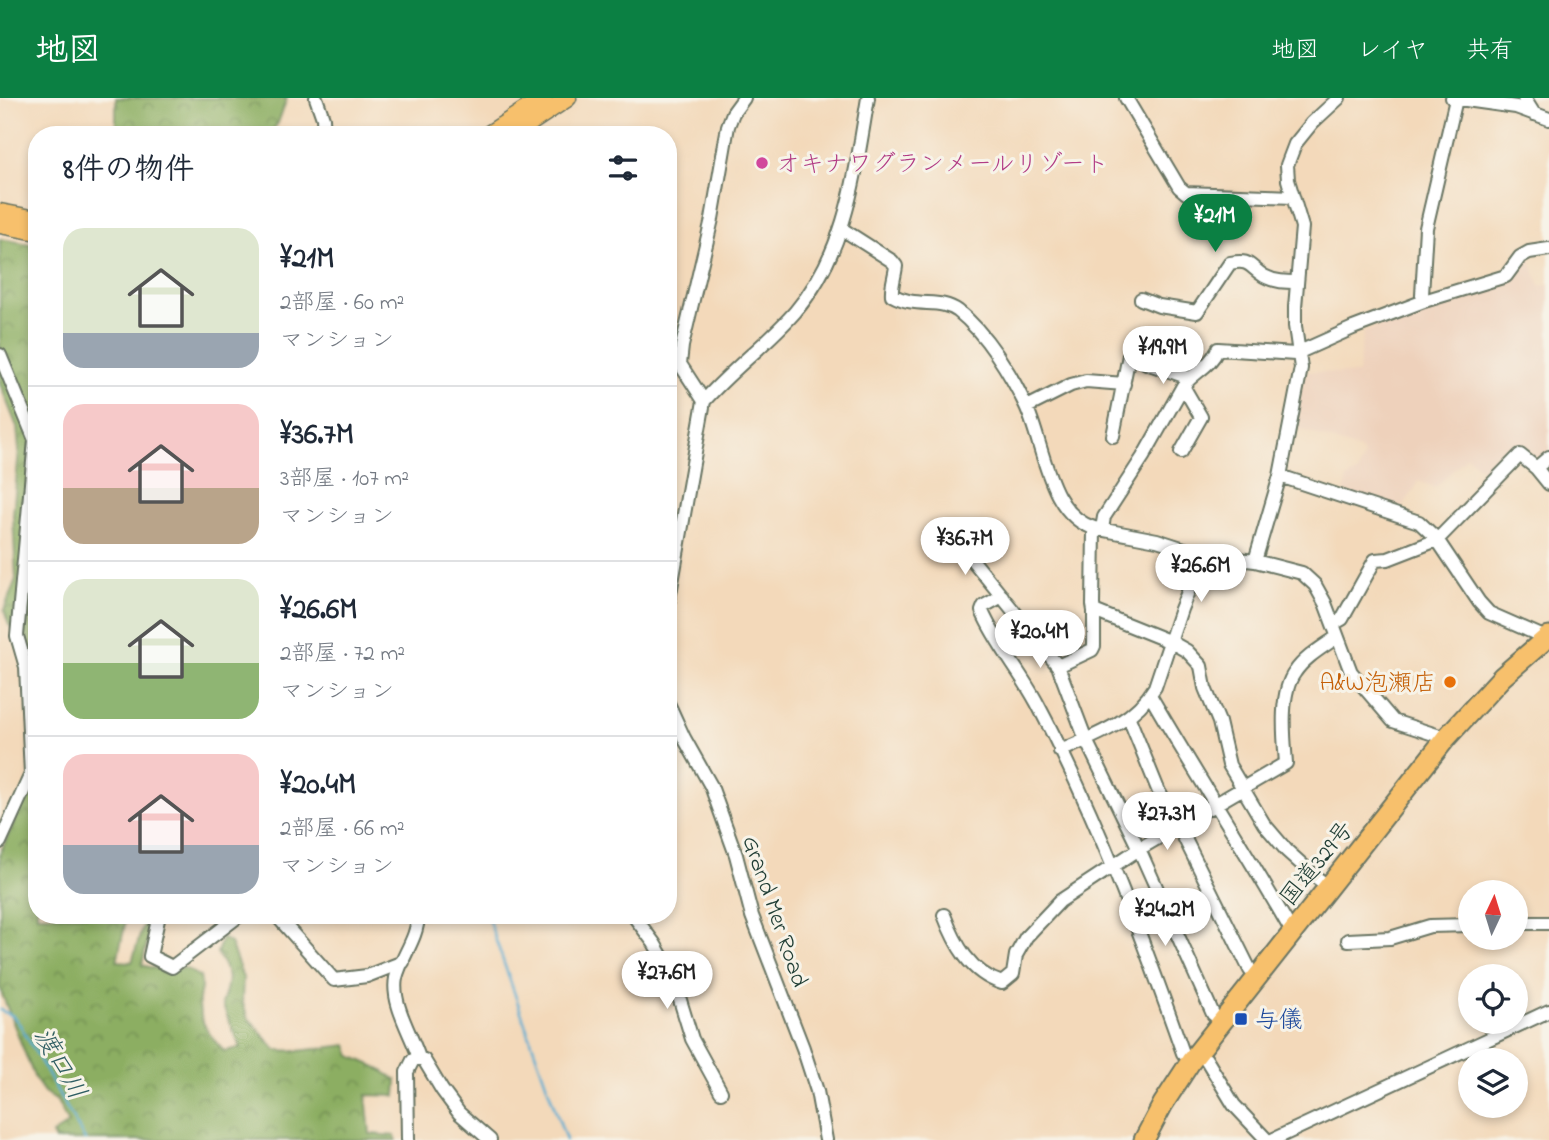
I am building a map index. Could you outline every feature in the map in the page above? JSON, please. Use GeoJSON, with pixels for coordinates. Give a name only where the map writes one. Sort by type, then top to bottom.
{"type":"FeatureCollection","features":[{"type":"Feature","properties":{"kind":"highway","name":"国道329号"},"geometry":{"type":"LineString","coordinates":[[1144,1140],[1163,1104],[1194,1057],[1446,738],[1502,677],[1547,637]]}},
{"type":"Feature","properties":{"kind":"main road"},"geometry":{"type":"LineString","coordinates":[[503,126],[543,104],[568,98]]}},
{"type":"Feature","properties":{"kind":"main road"},"geometry":{"type":"LineString","coordinates":[[521,126],[543,104]]}},
{"type":"Feature","properties":{"kind":"main road"},"geometry":{"type":"LineString","coordinates":[[0,212],[28,217]]}},
{"type":"Feature","properties":{"kind":"main road"},"geometry":{"type":"LineString","coordinates":[[0,225],[28,230]]}},
{"type":"Feature","properties":{"kind":"street"},"geometry":{"type":"LineString","coordinates":[[317,98],[323,126]]}},
{"type":"Feature","properties":{"kind":"street"},"geometry":{"type":"LineString","coordinates":[[704,401],[680,364],[682,346],[712,219],[728,126],[733,113],[744,98]]}},
{"type":"Feature","properties":{"kind":"street"},"geometry":{"type":"LineString","coordinates":[[677,554],[704,401],[794,313],[819,281],[842,229],[868,98]]}},
{"type":"Feature","properties":{"kind":"street"},"geometry":{"type":"LineString","coordinates":[[1126,98],[1179,187],[1186,193],[1292,197]]}},
{"type":"Feature","properties":{"kind":"street"},"geometry":{"type":"LineString","coordinates":[[1255,561],[1280,476],[1301,368],[1295,326],[1302,227],[1292,197],[1287,165],[1295,144],[1312,123],[1339,98]]}},
{"type":"Feature","properties":{"kind":"street"},"geometry":{"type":"LineString","coordinates":[[1524,98],[1534,114]]}},
{"type":"Feature","properties":{"kind":"street"},"geometry":{"type":"LineString","coordinates":[[1424,301],[1422,295],[1426,228],[1454,99],[1516,107],[1549,119]]}},
{"type":"Feature","properties":{"kind":"street"},"geometry":{"type":"LineString","coordinates":[[842,229],[896,266],[892,295],[904,302],[924,305],[943,303],[958,311],[996,353],[1027,407],[1059,500],[1070,515],[1086,526],[1157,540],[1203,555],[1255,561],[1302,573],[1315,585],[1351,672],[1394,721],[1446,738]]}},
{"type":"Feature","properties":{"kind":"street"},"geometry":{"type":"LineString","coordinates":[[1058,666],[1092,650],[1094,646],[1093,605],[1098,529],[1104,517],[1187,382],[1211,364],[1218,349],[1295,354],[1424,301],[1506,276],[1520,257],[1529,252],[1549,249]]}},
{"type":"Feature","properties":{"kind":"street"},"geometry":{"type":"LineString","coordinates":[[1141,299],[1159,306],[1197,312],[1230,262],[1249,262],[1264,276],[1279,282],[1297,282]]}},
{"type":"Feature","properties":{"kind":"street"},"geometry":{"type":"LineString","coordinates":[[0,355],[28,423]]}},
{"type":"Feature","properties":{"kind":"street"},"geometry":{"type":"LineString","coordinates":[[1112,436],[1129,355]]}},
{"type":"Feature","properties":{"kind":"street"},"geometry":{"type":"LineString","coordinates":[[1146,363],[1187,382],[1201,417],[1181,452]]}},
{"type":"Feature","properties":{"kind":"street"},"geometry":{"type":"LineString","coordinates":[[1027,407],[1086,381],[1124,384]]}},
{"type":"Feature","properties":{"kind":"street"},"geometry":{"type":"LineString","coordinates":[[1333,624],[1342,619],[1375,560],[1388,559],[1437,540],[1520,456],[1536,468],[1549,484]]}},
{"type":"Feature","properties":{"kind":"street"},"geometry":{"type":"LineString","coordinates":[[1536,468],[1549,457]]}},
{"type":"Feature","properties":{"kind":"street"},"geometry":{"type":"LineString","coordinates":[[1280,476],[1419,522],[1437,540],[1489,613],[1547,637]]}},
{"type":"Feature","properties":{"kind":"street"},"geometry":{"type":"LineString","coordinates":[[28,516],[17,636],[26,667],[28,710]]}},
{"type":"Feature","properties":{"kind":"street"},"geometry":{"type":"LineString","coordinates":[[952,537],[1058,666],[1086,740],[1139,849],[1213,1014],[1222,1021]]}},
{"type":"Feature","properties":{"kind":"street"},"geometry":{"type":"LineString","coordinates":[[1060,751],[1129,718],[1150,695],[1203,555]]}},
{"type":"Feature","properties":{"kind":"street"},"geometry":{"type":"LineString","coordinates":[[1002,596],[984,606],[982,611],[990,629],[1037,701],[1060,751],[1112,866],[1183,1053],[1206,1059],[1234,1105],[1267,1140]]}},
{"type":"Feature","properties":{"kind":"street"},"geometry":{"type":"LineString","coordinates":[[1094,611],[1171,642],[1187,651],[1201,666],[1229,765],[1264,824],[1287,851],[1329,887]]}},
{"type":"Feature","properties":{"kind":"street"},"geometry":{"type":"LineString","coordinates":[[944,915],[953,937],[974,968],[1002,983],[1013,974],[1016,955],[1026,937],[1060,901],[1178,825],[1286,763],[1285,699],[1294,673],[1337,637]]}},
{"type":"Feature","properties":{"kind":"street"},"geometry":{"type":"LineString","coordinates":[[1150,695],[1292,932]]}},
{"type":"Feature","properties":{"kind":"street"},"geometry":{"type":"LineString","coordinates":[[1129,718],[1159,792],[1256,977]]}},
{"type":"Feature","properties":{"kind":"street","name":"Grand Mer Road"},"geometry":{"type":"LineString","coordinates":[[677,722],[711,786],[736,855],[752,916],[814,1080],[826,1140]]}},
{"type":"Feature","properties":{"kind":"street"},"geometry":{"type":"LineString","coordinates":[[0,842],[28,781]]}},
{"type":"Feature","properties":{"kind":"street"},"geometry":{"type":"LineString","coordinates":[[1528,923],[1549,923]]}},
{"type":"Feature","properties":{"kind":"street"},"geometry":{"type":"LineString","coordinates":[[157,924],[150,956],[173,967],[228,924]]}},
{"type":"Feature","properties":{"kind":"street"},"geometry":{"type":"LineString","coordinates":[[284,924],[334,980],[368,976],[403,962]]}},
{"type":"Feature","properties":{"kind":"street"},"geometry":{"type":"LineString","coordinates":[[418,924],[396,978],[396,992],[419,1058]]}},
{"type":"Feature","properties":{"kind":"street"},"geometry":{"type":"LineString","coordinates":[[640,924],[672,974],[692,1039],[721,1092]]}},
{"type":"Feature","properties":{"kind":"street"},"geometry":{"type":"LineString","coordinates":[[1348,940],[1390,938],[1430,926],[1458,925]]}},
{"type":"Feature","properties":{"kind":"street"},"geometry":{"type":"LineString","coordinates":[[1272,1140],[1549,1011]]}},
{"type":"Feature","properties":{"kind":"street"},"geometry":{"type":"LineString","coordinates":[[408,1140],[407,1071],[413,1060],[419,1058],[424,1060],[459,1113],[490,1140]]}},
{"type":"Feature","properties":{"kind":"shaded area"},"geometry":{"type":"Polygon","coordinates":[[[1525,260],[1531,260],[1540,286],[1549,285],[1549,451],[1538,461],[1520,449],[1488,475],[1467,456],[1435,488],[1419,481],[1401,511],[1344,492],[1347,479],[1358,472],[1364,455],[1360,450],[1294,427],[1305,371],[1358,374],[1363,333],[1414,311],[1512,279],[1525,260]]]}},
{"type":"Feature","properties":{"kind":"green space"},"geometry":{"type":"Polygon","coordinates":[[[116,98],[287,98],[276,126],[116,126],[116,98]]]}},
{"type":"Feature","properties":{"kind":"green space"},"geometry":{"type":"Polygon","coordinates":[[[0,239],[28,244],[28,649],[24,638],[9,625],[4,610],[16,579],[13,515],[19,450],[17,427],[0,384],[0,239]]]}},
{"type":"Feature","properties":{"kind":"green space"},"geometry":{"type":"Polygon","coordinates":[[[28,792],[28,924],[125,924],[117,961],[132,962],[143,924],[151,924],[142,965],[163,970],[185,968],[200,977],[200,1014],[210,1034],[224,1051],[241,1048],[222,1004],[228,978],[217,953],[222,938],[230,943],[243,978],[242,999],[247,1017],[276,1050],[298,1051],[347,1045],[351,1056],[397,1080],[396,1096],[366,1095],[370,1134],[395,1136],[396,1140],[55,1140],[52,1134],[68,1124],[57,1101],[44,1092],[35,1079],[0,989],[0,853],[28,792]]]}},
{"type":"Feature","properties":{"kind":"waterway"},"geometry":{"type":"LineString","coordinates":[[490,924],[566,1140]]}},
{"type":"Feature","properties":{"kind":"waterway","name":"渡口川"},"geometry":{"type":"LineString","coordinates":[[0,1010],[13,1016],[20,1025],[85,1140]]}},
{"type":"Feature","properties":{"kind":"place","name":"オキナワグランメールリゾート"},"geometry":{"type":"Point","coordinates":[762,163]}},
{"type":"Feature","properties":{"kind":"place","name":"A&W泡瀬店"},"geometry":{"type":"Point","coordinates":[1450,682]}},
{"type":"Feature","properties":{"kind":"place","name":"与儀"},"geometry":{"type":"Point","coordinates":[1241,1019]}}]}
